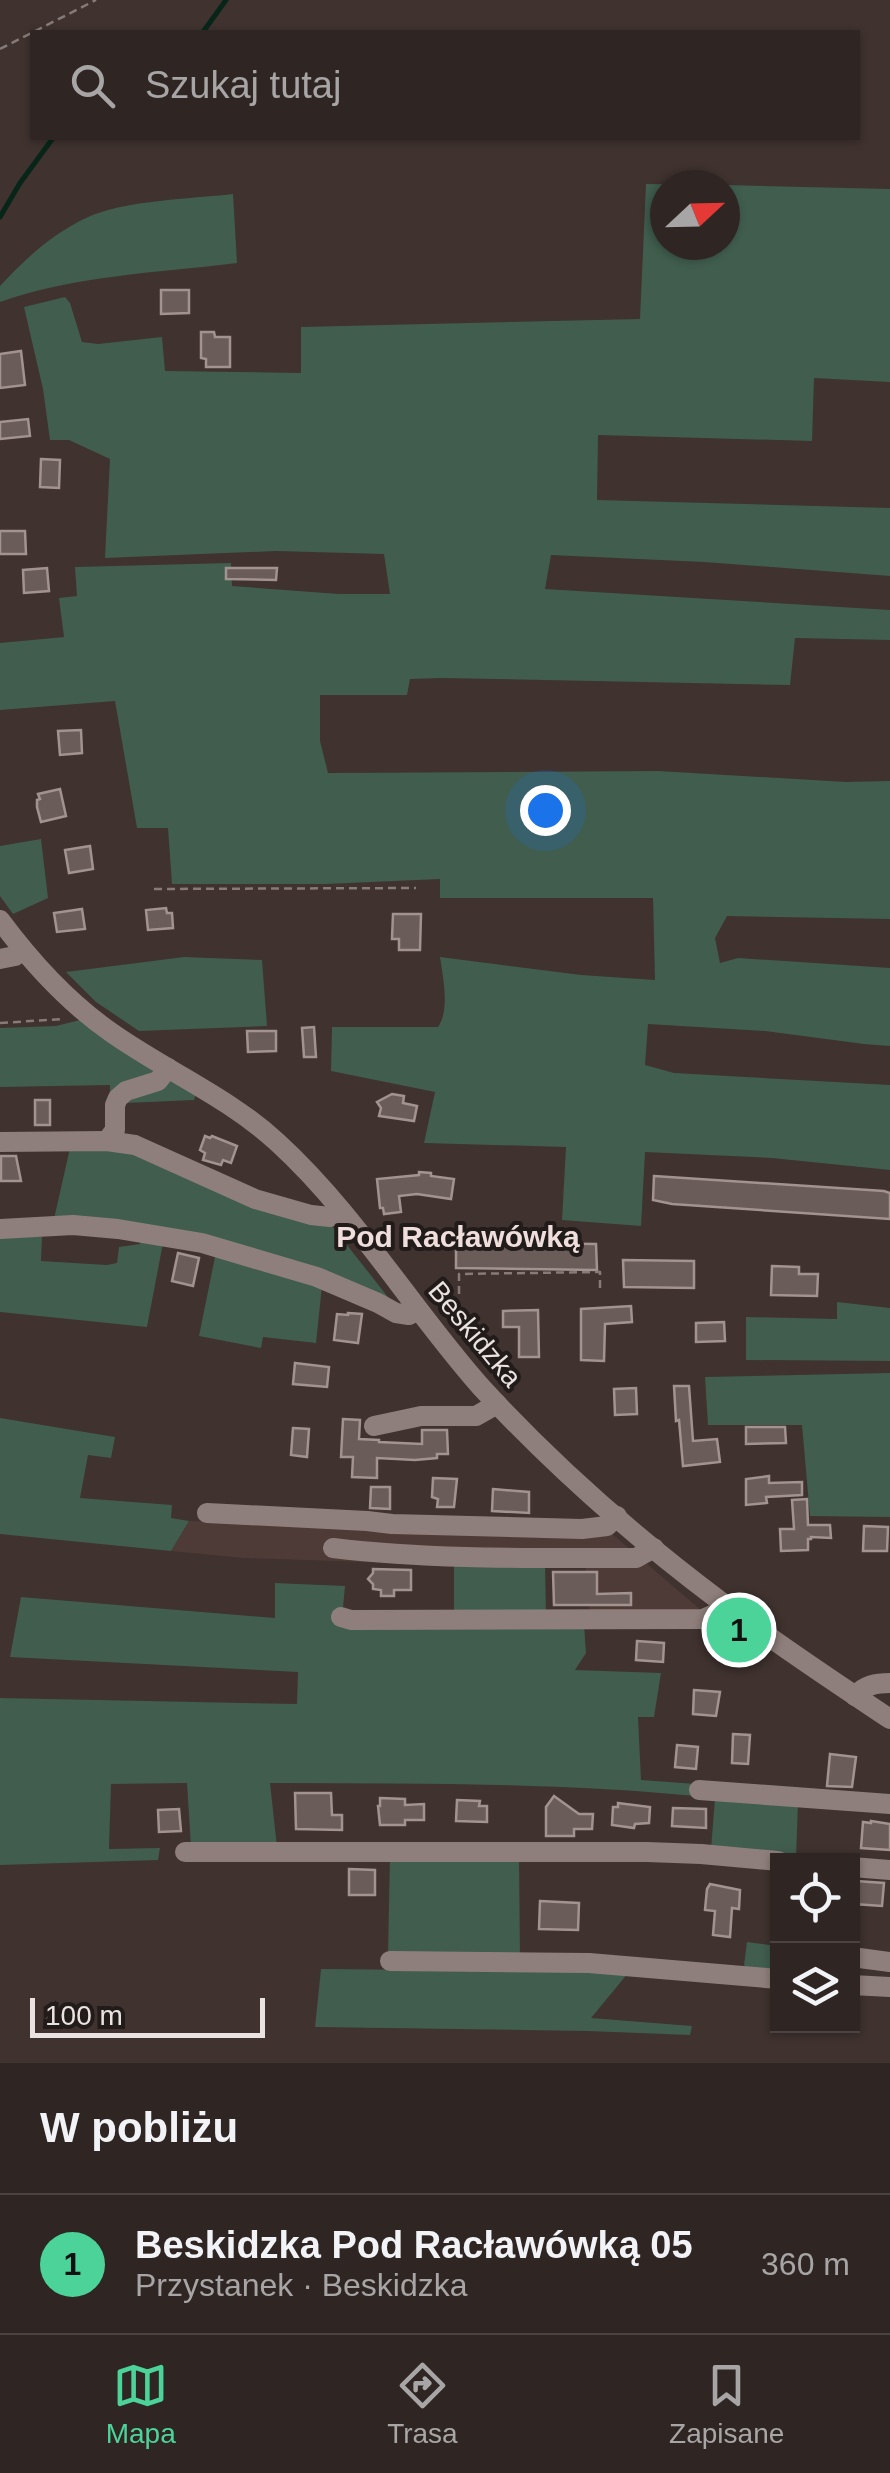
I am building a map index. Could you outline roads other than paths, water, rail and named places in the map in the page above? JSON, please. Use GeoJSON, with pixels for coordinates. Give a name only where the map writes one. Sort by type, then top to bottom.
{"type":"FeatureCollection","features":[{"type":"Feature","properties":{"kind":"street","name":"Beskidzka"},"geometry":{"type":"LineString","coordinates":[[0,920],[52,983],[82,1010],[276,1140],[341,1212],[497,1404],[617,1516],[723,1603],[890,1719]]}},
{"type":"Feature","properties":{"kind":"street"},"geometry":{"type":"LineString","coordinates":[[0,959],[24,950]]}},
{"type":"Feature","properties":{"kind":"street"},"geometry":{"type":"LineString","coordinates":[[107,1141],[115,1130],[114,1105],[118,1098],[126,1091],[158,1080],[168,1068]]}},
{"type":"Feature","properties":{"kind":"street"},"geometry":{"type":"LineString","coordinates":[[0,1142],[107,1141],[135,1145],[255,1199],[312,1216],[330,1217],[341,1212]]}},
{"type":"Feature","properties":{"kind":"street"},"geometry":{"type":"LineString","coordinates":[[0,1229],[74,1225],[202,1243],[317,1277],[396,1313],[409,1316],[418,1310]]}},
{"type":"Feature","properties":{"kind":"street"},"geometry":{"type":"LineString","coordinates":[[374,1426],[421,1416],[476,1416],[497,1404]]}},
{"type":"Feature","properties":{"kind":"street"},"geometry":{"type":"LineString","coordinates":[[207,1514],[582,1529],[607,1526],[617,1516]]}},
{"type":"Feature","properties":{"kind":"street"},"geometry":{"type":"LineString","coordinates":[[333,1548],[510,1559],[636,1558],[654,1548]]}},
{"type":"Feature","properties":{"kind":"street"},"geometry":{"type":"LineString","coordinates":[[341,1617],[703,1619],[717,1613],[723,1603]]}},
{"type":"Feature","properties":{"kind":"street"},"geometry":{"type":"LineString","coordinates":[[856,1696],[875,1683],[890,1683]]}},
{"type":"Feature","properties":{"kind":"street"},"geometry":{"type":"LineString","coordinates":[[699,1790],[890,1804]]}},
{"type":"Feature","properties":{"kind":"street"},"geometry":{"type":"LineString","coordinates":[[184,1852],[643,1852],[770,1860]]}},
{"type":"Feature","properties":{"kind":"street"},"geometry":{"type":"LineString","coordinates":[[860,1868],[890,1870]]}},
{"type":"Feature","properties":{"kind":"street"},"geometry":{"type":"LineString","coordinates":[[860,1958],[890,1962]]}},
{"type":"Feature","properties":{"kind":"street"},"geometry":{"type":"LineString","coordinates":[[390,1961],[589,1962],[770,1977]]}},
{"type":"Feature","properties":{"kind":"street"},"geometry":{"type":"LineString","coordinates":[[860,1985],[890,1987]]}},
{"type":"Feature","properties":{"kind":"waterway"},"geometry":{"type":"LineString","coordinates":[[204,30],[226,0]]}},
{"type":"Feature","properties":{"kind":"waterway"},"geometry":{"type":"LineString","coordinates":[[0,217],[52,140]]}},
{"type":"Feature","properties":{"kind":"place","name":"Beskidzka Pod Racławówką 05"},"geometry":{"type":"Point","coordinates":[739,1630]}},
{"type":"Feature","properties":{"kind":"district","name":"Pod Racławówką"},"geometry":{"type":"Point","coordinates":[458,1236]}}]}
